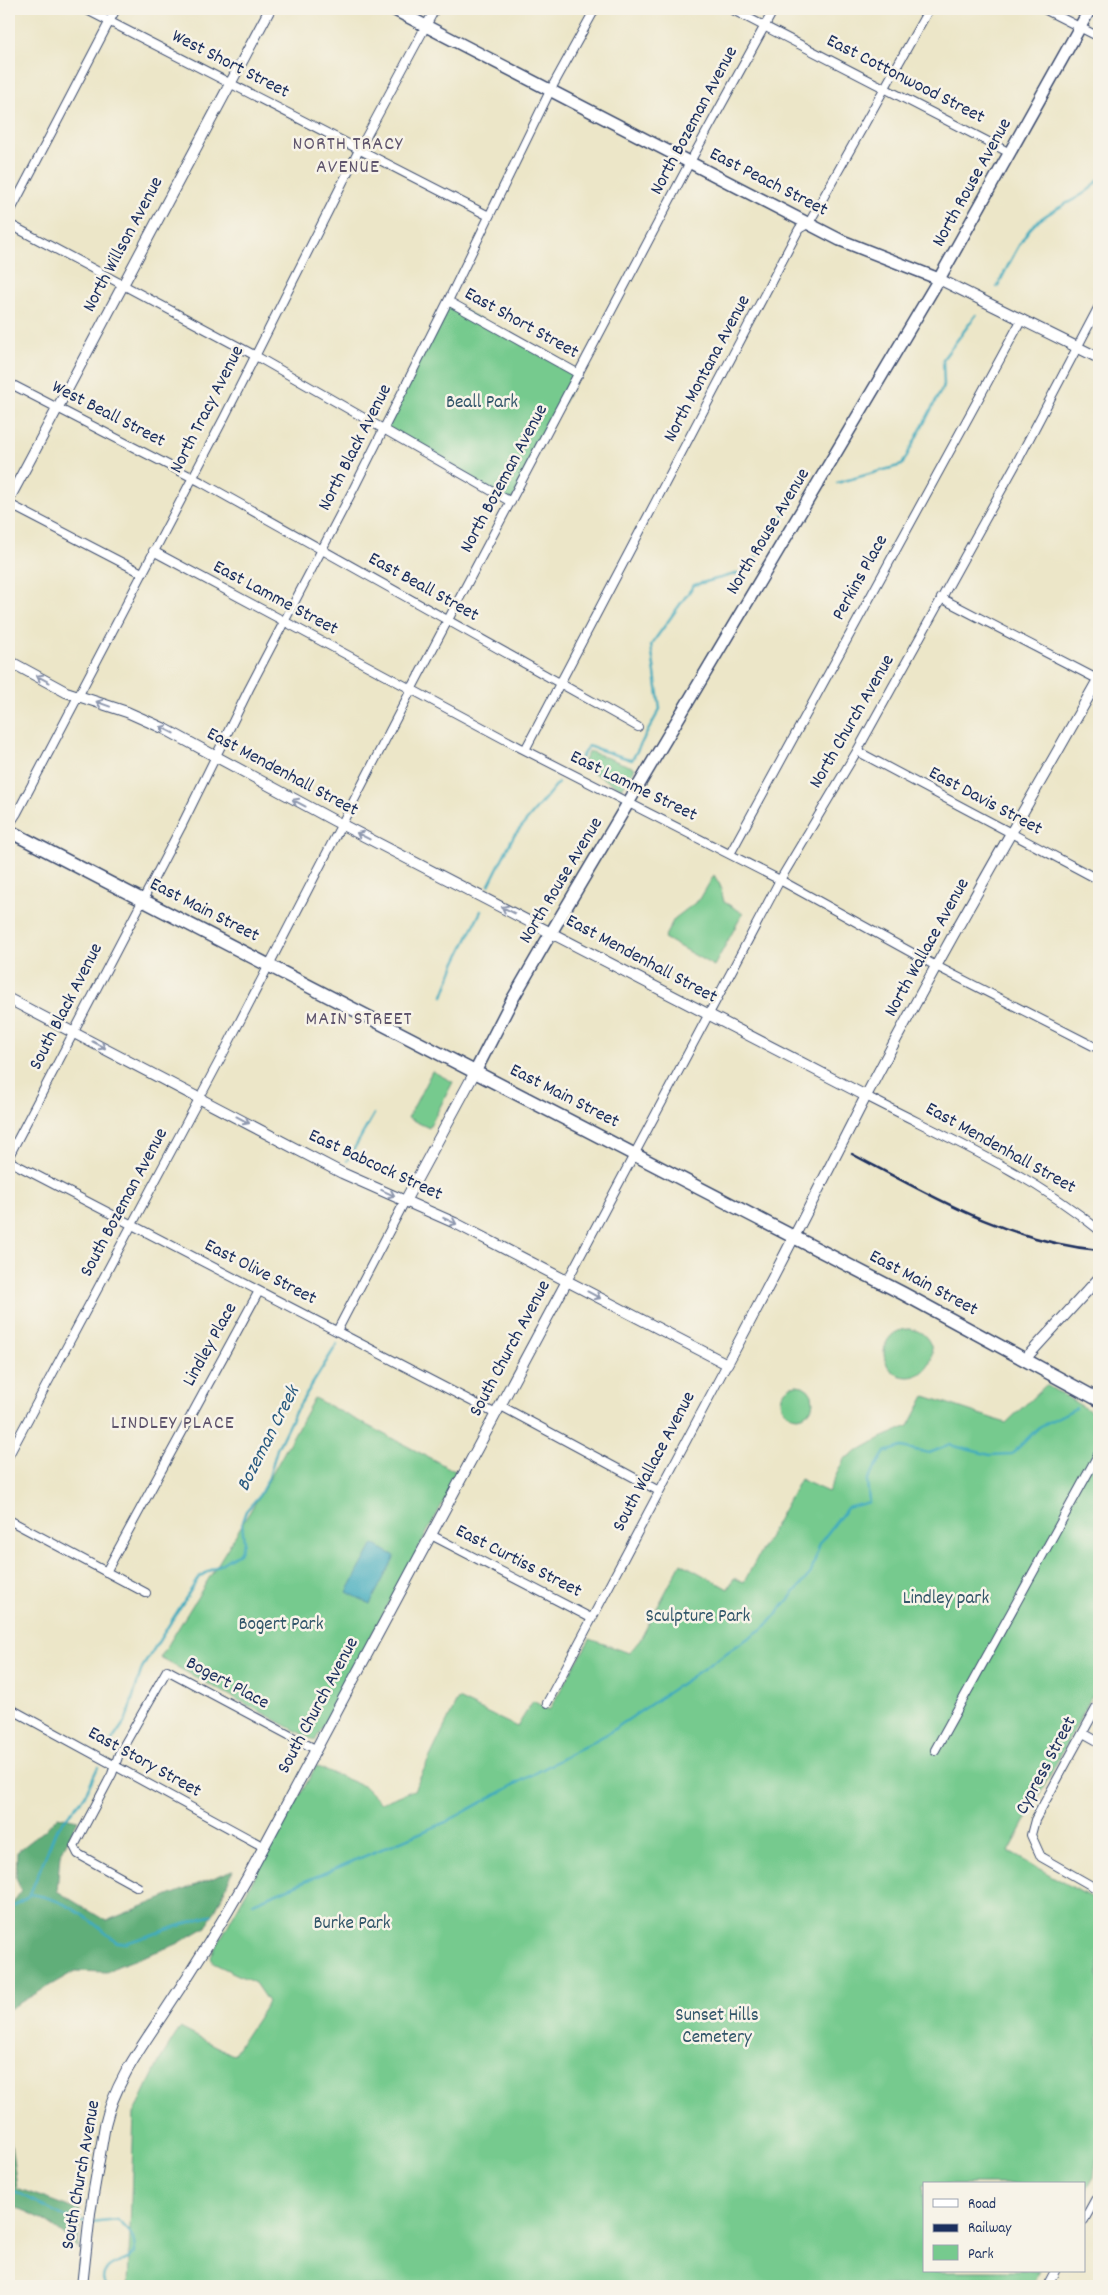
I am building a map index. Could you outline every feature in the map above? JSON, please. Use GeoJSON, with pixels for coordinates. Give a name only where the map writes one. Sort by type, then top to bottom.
{"type":"FeatureCollection","features":[{"type":"Feature","properties":{"kind":"highway","name":"East Main Street"},"geometry":{"type":"LineString","coordinates":[[9,831],[897,1291],[1099,1400]]}},
{"type":"Feature","properties":{"kind":"main road","name":"East Peach Street"},"geometry":{"type":"LineString","coordinates":[[393,9],[840,240],[939,279]]}},
{"type":"Feature","properties":{"kind":"main road","name":"North Rouse Avenue"},"geometry":{"type":"LineString","coordinates":[[475,1072],[512,1000],[939,279],[1090,9]]}},
{"type":"Feature","properties":{"kind":"street","name":"West Short Street"},"geometry":{"type":"LineString","coordinates":[[85,9],[359,150]]}},
{"type":"Feature","properties":{"kind":"street"},"geometry":{"type":"LineString","coordinates":[[9,214],[116,9]]}},
{"type":"Feature","properties":{"kind":"street","name":"North Willson Avenue"},"geometry":{"type":"LineString","coordinates":[[9,499],[270,9]]}},
{"type":"Feature","properties":{"kind":"street","name":"North Tracy Avenue"},"geometry":{"type":"LineString","coordinates":[[9,825],[192,477],[359,150],[435,9]]}},
{"type":"Feature","properties":{"kind":"street","name":"North Black Avenue"},"geometry":{"type":"LineString","coordinates":[[142,900],[384,430],[551,89],[596,9]]}},
{"type":"Feature","properties":{"kind":"street","name":"East Cottonwood Street"},"geometry":{"type":"LineString","coordinates":[[732,9],[1010,153]]}},
{"type":"Feature","properties":{"kind":"street","name":"North Bozeman Avenue"},"geometry":{"type":"LineString","coordinates":[[269,966],[411,690],[690,162],[774,9]]}},
{"type":"Feature","properties":{"kind":"street","name":"North Montana Avenue"},"geometry":{"type":"LineString","coordinates":[[525,750],[799,229],[809,224],[929,9]]}},
{"type":"Feature","properties":{"kind":"street"},"geometry":{"type":"LineString","coordinates":[[1044,9],[1099,37]]}},
{"type":"Feature","properties":{"kind":"street"},"geometry":{"type":"LineString","coordinates":[[359,150],[489,216]]}},
{"type":"Feature","properties":{"kind":"street"},"geometry":{"type":"LineString","coordinates":[[9,224],[254,355],[511,502]]}},
{"type":"Feature","properties":{"kind":"street","name":"East Peach Street"},"geometry":{"type":"LineString","coordinates":[[939,279],[1099,358]]}},
{"type":"Feature","properties":{"kind":"street","name":"East Short Street"},"geometry":{"type":"LineString","coordinates":[[448,302],[579,374]]}},
{"type":"Feature","properties":{"kind":"street","name":"North Church Avenue"},"geometry":{"type":"LineString","coordinates":[[635,1155],[707,1014],[780,880],[856,751],[1017,462],[1099,306]]}},
{"type":"Feature","properties":{"kind":"street","name":"Perkins Place"},"geometry":{"type":"LineString","coordinates":[[730,854],[1022,319]]}},
{"type":"Feature","properties":{"kind":"street","name":"West Beall Street"},"geometry":{"type":"LineString","coordinates":[[9,383],[192,477]]}},
{"type":"Feature","properties":{"kind":"street","name":"East Beall Street"},"geometry":{"type":"LineString","coordinates":[[192,477],[638,727]]}},
{"type":"Feature","properties":{"kind":"street"},"geometry":{"type":"LineString","coordinates":[[9,504],[142,573]]}},
{"type":"Feature","properties":{"kind":"street","name":"East Lamme Street"},"geometry":{"type":"LineString","coordinates":[[153,551],[411,690],[780,880],[936,966],[1099,1050]]}},
{"type":"Feature","properties":{"kind":"street"},"geometry":{"type":"LineString","coordinates":[[941,598],[1099,679]]}},
{"type":"Feature","properties":{"kind":"street","name":"East Mendenhall Street"},"geometry":{"type":"LineString","coordinates":[[9,661],[66,692],[158,726],[342,825],[552,932],[1016,1174],[1074,1210],[1099,1230]]}},
{"type":"Feature","properties":{"kind":"street","name":"North Wallace Avenue"},"geometry":{"type":"LineString","coordinates":[[794,1239],[866,1096],[936,966],[1099,679]]}},
{"type":"Feature","properties":{"kind":"street","name":"East Davis Street"},"geometry":{"type":"LineString","coordinates":[[856,751],[1099,880]]}},
{"type":"Feature","properties":{"kind":"street","name":"South Black Avenue"},"geometry":{"type":"LineString","coordinates":[[9,1156],[142,900]]}},
{"type":"Feature","properties":{"kind":"street","name":"South Bozeman Avenue"},"geometry":{"type":"LineString","coordinates":[[9,1455],[269,966]]}},
{"type":"Feature","properties":{"kind":"street","name":"East Babcock Street"},"geometry":{"type":"LineString","coordinates":[[9,999],[342,1173],[454,1223],[727,1364]]}},
{"type":"Feature","properties":{"kind":"street"},"geometry":{"type":"LineString","coordinates":[[337,1331],[475,1072]]}},
{"type":"Feature","properties":{"kind":"street","name":"South Church Avenue"},"geometry":{"type":"LineString","coordinates":[[82,2286],[90,2212],[108,2112],[120,2082],[227,1913],[264,1847],[635,1155]]}},
{"type":"Feature","properties":{"kind":"street","name":"East Olive Street"},"geometry":{"type":"LineString","coordinates":[[9,1161],[337,1331],[659,1491]]}},
{"type":"Feature","properties":{"kind":"street","name":"South Wallace Avenue"},"geometry":{"type":"LineString","coordinates":[[547,1703],[794,1239]]}},
{"type":"Feature","properties":{"kind":"street"},"geometry":{"type":"LineString","coordinates":[[1025,1359],[1099,1278]]}},
{"type":"Feature","properties":{"kind":"street","name":"Lindley Place"},"geometry":{"type":"LineString","coordinates":[[106,1572],[260,1291]]}},
{"type":"Feature","properties":{"kind":"street"},"geometry":{"type":"LineString","coordinates":[[935,1750],[1099,1453]]}},
{"type":"Feature","properties":{"kind":"street"},"geometry":{"type":"LineString","coordinates":[[9,1520],[146,1593]]}},
{"type":"Feature","properties":{"kind":"street","name":"East Curtiss Street"},"geometry":{"type":"LineString","coordinates":[[431,1535],[591,1618]]}},
{"type":"Feature","properties":{"kind":"street","name":"Bogert Place"},"geometry":{"type":"LineString","coordinates":[[115,1764],[167,1670],[315,1749]]}},
{"type":"Feature","properties":{"kind":"street","name":"Cypress Street"},"geometry":{"type":"LineString","coordinates":[[1099,1703],[1032,1828],[1031,1835],[1041,1857],[1099,1890]]}},
{"type":"Feature","properties":{"kind":"street","name":"East Story Street"},"geometry":{"type":"LineString","coordinates":[[9,1708],[115,1764],[264,1847]]}},
{"type":"Feature","properties":{"kind":"street"},"geometry":{"type":"LineString","coordinates":[[1082,1733],[1099,1742]]}},
{"type":"Feature","properties":{"kind":"street"},"geometry":{"type":"LineString","coordinates":[[115,1764],[112,1774],[77,1839],[75,1850],[78,1854],[138,1887]]}},
{"type":"Feature","properties":{"kind":"street"},"geometry":{"type":"LineString","coordinates":[[1086,2216],[1099,2193]]}},
{"type":"Feature","properties":{"kind":"street"},"geometry":{"type":"LineString","coordinates":[[1047,2286],[1054,2272]]}},
{"type":"Feature","properties":{"kind":"green space","name":"Beall Park"},"geometry":{"type":"Polygon","coordinates":[[[448,301],[579,374],[511,502],[384,429],[448,301]]]}},
{"type":"Feature","properties":{"kind":"green space"},"geometry":{"type":"Polygon","coordinates":[[[589,751],[635,768],[622,789],[581,766],[589,751]]]}},
{"type":"Feature","properties":{"kind":"green space"},"geometry":{"type":"Polygon","coordinates":[[[714,875],[720,885],[724,902],[743,913],[714,966],[664,938],[674,919],[700,899],[714,875]]]}},
{"type":"Feature","properties":{"kind":"green space"},"geometry":{"type":"Polygon","coordinates":[[[432,1071],[453,1082],[429,1128],[408,1118],[432,1071]]]}},
{"type":"Feature","properties":{"kind":"green space"},"geometry":{"type":"Polygon","coordinates":[[[908,1329],[917,1331],[925,1336],[930,1344],[932,1353],[930,1362],[925,1370],[917,1375],[908,1377],[899,1375],[891,1370],[886,1362],[884,1353],[886,1344],[891,1336],[899,1331],[908,1329]]]}},
{"type":"Feature","properties":{"kind":"green space"},"geometry":{"type":"Polygon","coordinates":[[[797,1385],[803,1386],[808,1390],[812,1395],[812,1407],[808,1412],[803,1416],[797,1417],[791,1416],[786,1412],[782,1407],[781,1401],[782,1395],[786,1390],[791,1386],[797,1385]]]}},
{"type":"Feature","properties":{"kind":"green space"},"geometry":{"type":"Polygon","coordinates":[[[1046,1385],[1099,1416],[1099,1683],[1009,1852],[1099,1902],[1099,2138],[1094,2177],[1086,2191],[1086,2182],[923,2182],[923,2272],[1039,2272],[1031,2286],[128,2286],[134,2114],[160,2060],[180,2028],[233,2055],[268,2002],[255,1983],[213,1963],[211,1956],[316,1766],[365,1787],[381,1803],[414,1790],[458,1699],[517,1727],[533,1701],[549,1710],[590,1639],[629,1653],[640,1640],[681,1563],[728,1589],[734,1578],[744,1582],[800,1479],[828,1492],[844,1459],[881,1438],[909,1426],[925,1396],[1006,1423],[1046,1385]]]}},
{"type":"Feature","properties":{"kind":"green space","name":"Bogert Park"},"geometry":{"type":"Polygon","coordinates":[[[314,1398],[459,1473],[315,1741],[160,1658],[265,1487],[314,1398]]]}},
{"type":"Feature","properties":{"kind":"green space"},"geometry":{"type":"Polygon","coordinates":[[[58,1816],[78,1820],[60,1855],[57,1891],[106,1921],[233,1870],[221,1899],[206,1927],[177,1944],[107,1972],[75,1971],[9,2009],[9,1909],[21,1891],[16,1877],[17,1852],[45,1830],[58,1816]]]}},
{"type":"Feature","properties":{"kind":"green space"},"geometry":{"type":"Polygon","coordinates":[[[9,2129],[17,2188],[80,2211],[78,2249],[64,2235],[46,2222],[28,2212],[9,2206],[9,2129]]]}},
{"type":"Feature","properties":{"kind":"water"},"geometry":{"type":"Polygon","coordinates":[[[373,1544],[395,1556],[370,1604],[347,1592],[373,1544]]]}},
{"type":"Feature","properties":{"kind":"waterway","name":"Bozeman Creek"},"geometry":{"type":"LineString","coordinates":[[997,287],[1030,229],[1046,215],[1086,192],[1099,179]]}},
{"type":"Feature","properties":{"kind":"waterway","name":"Bozeman Creek"},"geometry":{"type":"LineString","coordinates":[[837,483],[902,465],[944,385],[943,359],[976,315]]}},
{"type":"Feature","properties":{"kind":"waterway","name":"Bozeman Creek"},"geometry":{"type":"LineString","coordinates":[[578,763],[588,746],[632,760],[660,709],[651,645],[694,585],[747,571],[805,481]]}},
{"type":"Feature","properties":{"kind":"waterway","name":"Bozeman Creek"},"geometry":{"type":"LineString","coordinates":[[489,885],[513,837],[558,783]]}},
{"type":"Feature","properties":{"kind":"waterway","name":"Bozeman Creek"},"geometry":{"type":"LineString","coordinates":[[443,996],[455,964],[481,911]]}},
{"type":"Feature","properties":{"kind":"waterway","name":"Bozeman Creek"},"geometry":{"type":"LineString","coordinates":[[347,1161],[374,1114]]}},
{"type":"Feature","properties":{"kind":"waterway","name":"Bozeman Creek"},"geometry":{"type":"LineString","coordinates":[[109,1745],[126,1720],[142,1668],[199,1577],[239,1553],[244,1542],[242,1522],[246,1511],[259,1496],[269,1477],[277,1449],[294,1414],[337,1344]]}},
{"type":"Feature","properties":{"kind":"waterway"},"geometry":{"type":"LineString","coordinates":[[1096,1378],[1099,1372]]}},
{"type":"Feature","properties":{"kind":"waterway"},"geometry":{"type":"LineString","coordinates":[[253,1903],[446,1822],[607,1734],[766,1626],[811,1573],[820,1543],[847,1508],[869,1502],[867,1481],[885,1452],[902,1447],[929,1453],[950,1445],[990,1455],[1012,1454],[1039,1427],[1076,1408]]}},
{"type":"Feature","properties":{"kind":"waterway","name":"Bozeman Creek"},"geometry":{"type":"LineString","coordinates":[[9,1913],[13,1907],[30,1894],[56,1830],[84,1797],[98,1767]]}},
{"type":"Feature","properties":{"kind":"waterway"},"geometry":{"type":"LineString","coordinates":[[30,1894],[56,1900],[67,1905],[117,1942],[126,1943],[212,1915]]}},
{"type":"Feature","properties":{"kind":"waterway","name":"Bozeman Creek"},"geometry":{"type":"LineString","coordinates":[[9,2188],[67,2218],[87,2222]]}},
{"type":"Feature","properties":{"kind":"waterway","name":"Bozeman Creek"},"geometry":{"type":"LineString","coordinates":[[92,2223],[117,2220],[125,2227],[134,2242],[135,2253],[111,2265],[104,2273],[103,2280],[107,2286]]}},
{"type":"Feature","properties":{"kind":"railway"},"geometry":{"type":"LineString","coordinates":[[852,1154],[911,1186],[971,1215],[1033,1238],[1099,1250]]}},
{"type":"Feature","properties":{"kind":"district","name":"NORTH TRACY AVENUE"},"geometry":{"type":"Point","coordinates":[348,156]}},
{"type":"Feature","properties":{"kind":"district","name":"MAIN STREET"},"geometry":{"type":"Point","coordinates":[359,1020]}},
{"type":"Feature","properties":{"kind":"district","name":"LINDLEY PLACE"},"geometry":{"type":"Point","coordinates":[173,1424]}},
{"type":"Feature","properties":{"kind":"park label","name":"Lindley park"},"geometry":{"type":"Point","coordinates":[946,1599]}},
{"type":"Feature","properties":{"kind":"park label","name":"Sculpture Park"},"geometry":{"type":"Point","coordinates":[698,1617]}},
{"type":"Feature","properties":{"kind":"park label","name":"Burke Park"},"geometry":{"type":"Point","coordinates":[352,1924]}},
{"type":"Feature","properties":{"kind":"park label","name":"Sunset Hills Cemetery"},"geometry":{"type":"Point","coordinates":[717,2027]}}]}
